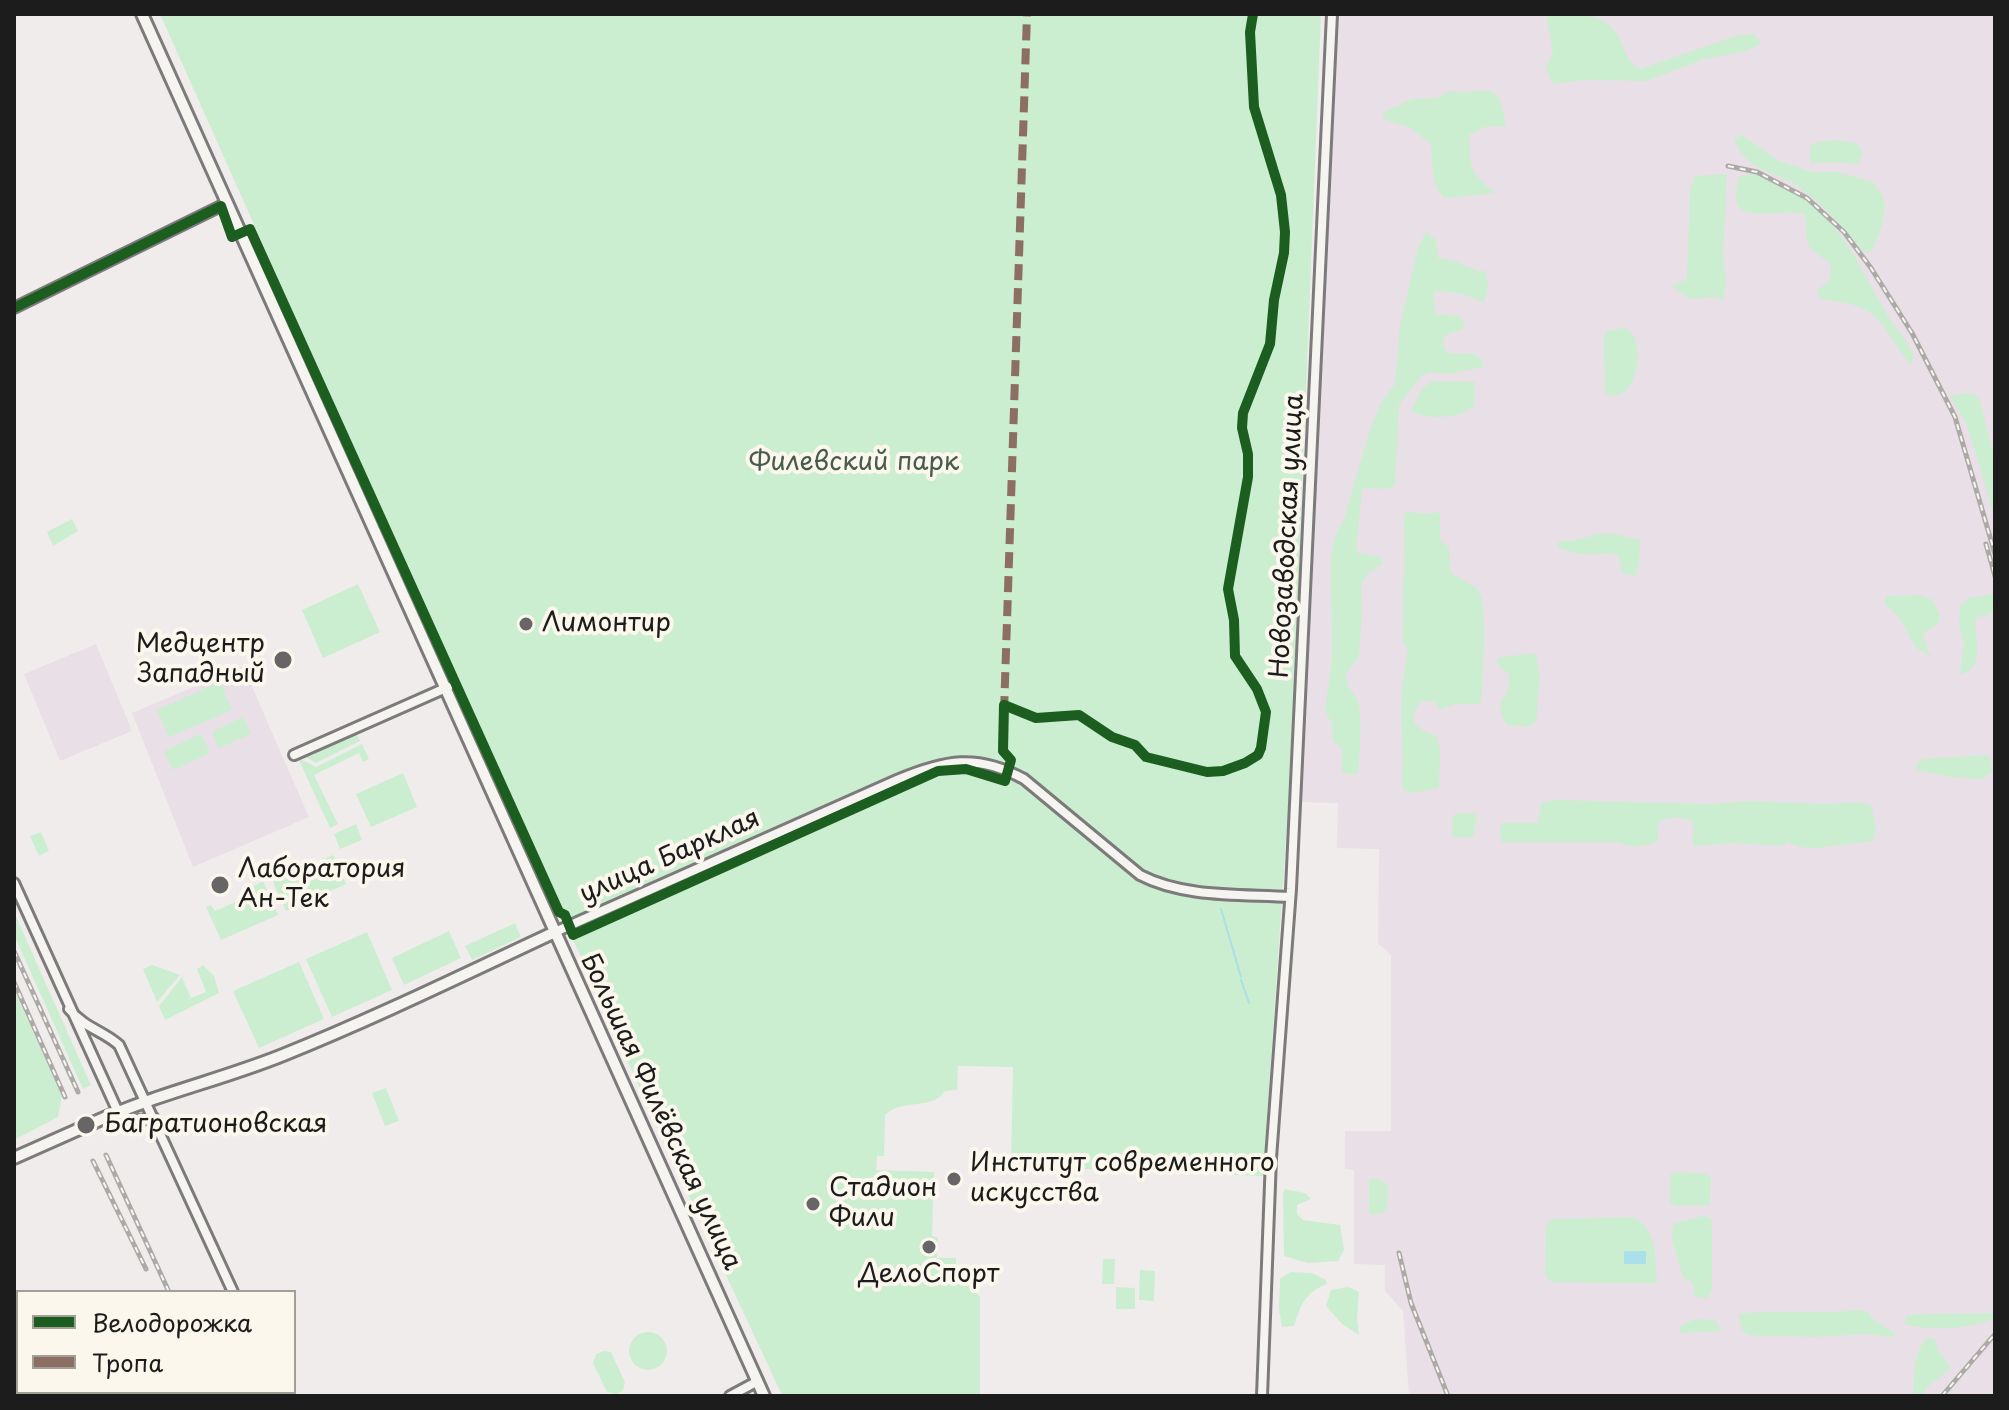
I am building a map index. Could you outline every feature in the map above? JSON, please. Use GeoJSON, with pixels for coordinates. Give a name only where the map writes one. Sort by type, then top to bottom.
{"type":"FeatureCollection","features":[{"type":"Feature","properties":{"kind":"main road","name":"Большая Филёвская улица"},"geometry":{"type":"LineString","coordinates":[[142,14],[448,687],[764,1396]]}},
{"type":"Feature","properties":{"kind":"main road","name":"улица Барклая"},"geometry":{"type":"LineString","coordinates":[[14,1158],[146,1100],[285,1054],[555,932]]}},
{"type":"Feature","properties":{"kind":"street","name":"Новозаводская улица"},"geometry":{"type":"LineString","coordinates":[[1262,1396],[1271,1158],[1290,897],[1332,14]]}},
{"type":"Feature","properties":{"kind":"street"},"geometry":{"type":"LineString","coordinates":[[14,308],[227,203]]}},
{"type":"Feature","properties":{"kind":"street"},"geometry":{"type":"LineString","coordinates":[[294,755],[448,687]]}},
{"type":"Feature","properties":{"kind":"street","name":"улица Барклая"},"geometry":{"type":"LineString","coordinates":[[555,932],[897,780],[951,762],[988,765],[1008,770],[1024,779],[1140,875],[1154,882],[1185,889],[1290,897]]}},
{"type":"Feature","properties":{"kind":"street"},"geometry":{"type":"LineString","coordinates":[[14,883],[118,1112],[133,1121],[154,1118]]}},
{"type":"Feature","properties":{"kind":"street"},"geometry":{"type":"LineString","coordinates":[[69,1009],[85,1026],[119,1045],[232,1290]]}},
{"type":"Feature","properties":{"kind":"street"},"geometry":{"type":"LineString","coordinates":[[730,1396],[758,1381]]}},
{"type":"Feature","properties":{"kind":"shaded area"},"geometry":{"type":"Polygon","coordinates":[[[1336,14],[1995,14],[1995,1396],[1409,1396],[1403,1311],[1385,1291],[1385,1265],[1354,1264],[1354,1170],[1345,1169],[1345,1131],[1391,1131],[1391,955],[1378,943],[1379,849],[1337,848],[1338,803],[1298,802],[1336,14]]]}},
{"type":"Feature","properties":{"kind":"shaded area"},"geometry":{"type":"Polygon","coordinates":[[[96,644],[132,731],[60,761],[24,674],[96,644]]]}},
{"type":"Feature","properties":{"kind":"shaded area"},"geometry":{"type":"Polygon","coordinates":[[[243,666],[309,817],[193,867],[132,713],[243,666]]]}},
{"type":"Feature","properties":{"kind":"shaded area"},"geometry":{"type":"Polygon","coordinates":[[[200,1394],[201,1396],[26,1396],[200,1394]]]}},
{"type":"Feature","properties":{"kind":"green space","name":"Филевский парк"},"geometry":{"type":"Polygon","coordinates":[[[160,14],[1321,14],[1291,767],[1263,1176],[1011,1166],[1013,1067],[958,1066],[957,1090],[945,1091],[932,1101],[899,1107],[885,1115],[884,1156],[877,1156],[876,1170],[934,1172],[932,1236],[938,1237],[937,1258],[956,1258],[956,1268],[980,1297],[980,1396],[783,1396],[781,1393],[660,1134],[160,14]]]}},
{"type":"Feature","properties":{"kind":"green space"},"geometry":{"type":"Polygon","coordinates":[[[1546,14],[1591,16],[1601,20],[1617,33],[1628,58],[1640,69],[1739,35],[1755,34],[1761,44],[1743,52],[1704,59],[1647,81],[1584,80],[1552,84],[1546,68],[1553,53],[1546,14]]]}},
{"type":"Feature","properties":{"kind":"green space"},"geometry":{"type":"Polygon","coordinates":[[[1450,91],[1490,92],[1500,100],[1506,126],[1484,127],[1469,135],[1473,168],[1480,180],[1495,193],[1445,198],[1435,180],[1431,144],[1411,128],[1386,120],[1382,113],[1412,99],[1437,98],[1450,91]]]}},
{"type":"Feature","properties":{"kind":"green space"},"geometry":{"type":"Polygon","coordinates":[[[1742,135],[1779,161],[1812,172],[1837,172],[1873,182],[1885,206],[1878,236],[1869,253],[1861,250],[1832,216],[1799,187],[1747,160],[1734,140],[1742,135]]]}},
{"type":"Feature","properties":{"kind":"green space"},"geometry":{"type":"Polygon","coordinates":[[[1836,140],[1857,143],[1863,154],[1858,164],[1810,163],[1811,145],[1836,140]]]}},
{"type":"Feature","properties":{"kind":"green space"},"geometry":{"type":"Polygon","coordinates":[[[1759,173],[1805,198],[1836,230],[1908,344],[1914,355],[1911,365],[1884,326],[1868,311],[1821,299],[1817,291],[1830,280],[1831,264],[1811,249],[1807,242],[1805,215],[1756,214],[1738,206],[1736,194],[1740,176],[1759,173]]]}},
{"type":"Feature","properties":{"kind":"green space"},"geometry":{"type":"Polygon","coordinates":[[[1727,174],[1723,254],[1726,283],[1723,300],[1715,297],[1690,299],[1672,286],[1687,279],[1690,190],[1695,176],[1727,174]]]}},
{"type":"Feature","properties":{"kind":"green space"},"geometry":{"type":"Polygon","coordinates":[[[1426,232],[1436,240],[1438,258],[1455,261],[1480,272],[1484,270],[1488,289],[1485,300],[1481,302],[1458,293],[1434,292],[1436,314],[1459,316],[1465,325],[1463,329],[1445,335],[1443,343],[1447,353],[1476,354],[1484,363],[1483,367],[1448,374],[1430,372],[1420,377],[1399,405],[1395,485],[1387,489],[1364,488],[1362,492],[1356,549],[1359,553],[1380,557],[1383,564],[1368,573],[1361,584],[1359,657],[1346,674],[1359,709],[1358,774],[1342,773],[1342,749],[1333,741],[1332,723],[1325,711],[1332,660],[1331,557],[1369,432],[1381,403],[1395,384],[1400,325],[1418,248],[1426,232]]]}},
{"type":"Feature","properties":{"kind":"green space"},"geometry":{"type":"Polygon","coordinates":[[[1624,328],[1632,333],[1636,343],[1636,369],[1625,391],[1616,395],[1605,393],[1604,337],[1607,331],[1624,328]]]}},
{"type":"Feature","properties":{"kind":"green space"},"geometry":{"type":"Polygon","coordinates":[[[1432,381],[1475,382],[1474,406],[1461,414],[1444,417],[1411,411],[1422,389],[1432,381]]]}},
{"type":"Feature","properties":{"kind":"green space"},"geometry":{"type":"Polygon","coordinates":[[[1974,394],[1980,400],[1995,461],[1995,520],[1968,427],[1950,396],[1974,394]]]}},
{"type":"Feature","properties":{"kind":"green space"},"geometry":{"type":"Polygon","coordinates":[[[1440,512],[1440,540],[1449,548],[1451,573],[1479,592],[1483,603],[1484,631],[1480,704],[1455,704],[1441,710],[1434,701],[1422,701],[1416,708],[1415,724],[1437,737],[1440,749],[1439,788],[1411,793],[1403,790],[1402,785],[1401,715],[1408,648],[1403,644],[1404,514],[1440,512]]]}},
{"type":"Feature","properties":{"kind":"green space"},"geometry":{"type":"Polygon","coordinates":[[[72,519],[78,531],[53,546],[47,532],[72,519]]]}},
{"type":"Feature","properties":{"kind":"green space"},"geometry":{"type":"Polygon","coordinates":[[[1597,534],[1616,534],[1640,540],[1635,576],[1622,573],[1616,554],[1576,553],[1557,544],[1597,534]]]}},
{"type":"Feature","properties":{"kind":"green space"},"geometry":{"type":"Polygon","coordinates":[[[358,584],[380,632],[323,658],[302,610],[358,584]]]}},
{"type":"Feature","properties":{"kind":"green space"},"geometry":{"type":"Polygon","coordinates":[[[1990,594],[1995,609],[1989,615],[1977,617],[1975,621],[1976,661],[1968,672],[1960,674],[1964,642],[1959,624],[1960,605],[1970,598],[1990,594]]]}},
{"type":"Feature","properties":{"kind":"green space"},"geometry":{"type":"Polygon","coordinates":[[[1920,595],[1933,600],[1940,616],[1938,624],[1923,634],[1928,652],[1934,658],[1916,648],[1899,617],[1884,603],[1887,596],[1920,595]]]}},
{"type":"Feature","properties":{"kind":"green space"},"geometry":{"type":"Polygon","coordinates":[[[1536,655],[1540,674],[1536,722],[1529,727],[1507,725],[1501,714],[1501,701],[1508,689],[1509,674],[1499,666],[1497,658],[1536,655]]]}},
{"type":"Feature","properties":{"kind":"green space"},"geometry":{"type":"Polygon","coordinates":[[[220,682],[232,710],[169,737],[157,710],[220,682]]]}},
{"type":"Feature","properties":{"kind":"green space"},"geometry":{"type":"Polygon","coordinates":[[[243,717],[251,734],[219,748],[212,732],[243,717]]]}},
{"type":"Feature","properties":{"kind":"green space"},"geometry":{"type":"Polygon","coordinates":[[[354,729],[360,741],[316,763],[302,755],[354,729]]]}},
{"type":"Feature","properties":{"kind":"green space"},"geometry":{"type":"Polygon","coordinates":[[[201,734],[210,753],[173,770],[164,751],[201,734]]]}},
{"type":"Feature","properties":{"kind":"green space"},"geometry":{"type":"Polygon","coordinates":[[[362,744],[369,759],[363,762],[359,753],[314,775],[338,824],[330,828],[298,758],[316,767],[362,744]]]}},
{"type":"Feature","properties":{"kind":"green space"},"geometry":{"type":"Polygon","coordinates":[[[1987,755],[1992,772],[1981,779],[1916,770],[1923,759],[1987,755]]]}},
{"type":"Feature","properties":{"kind":"green space"},"geometry":{"type":"Polygon","coordinates":[[[403,773],[417,807],[371,827],[356,794],[403,773]]]}},
{"type":"Feature","properties":{"kind":"green space"},"geometry":{"type":"Polygon","coordinates":[[[1554,800],[1711,804],[1748,801],[1858,802],[1871,805],[1876,826],[1871,841],[1816,848],[1799,847],[1788,842],[1782,846],[1731,843],[1693,846],[1693,822],[1676,818],[1659,822],[1657,842],[1642,846],[1618,842],[1501,842],[1500,825],[1538,823],[1541,803],[1554,800]]]}},
{"type":"Feature","properties":{"kind":"green space"},"geometry":{"type":"Polygon","coordinates":[[[1456,813],[1473,813],[1477,816],[1474,835],[1469,838],[1453,837],[1452,819],[1456,813]]]}},
{"type":"Feature","properties":{"kind":"green space"},"geometry":{"type":"Polygon","coordinates":[[[356,824],[362,840],[340,849],[334,834],[356,824]]]}},
{"type":"Feature","properties":{"kind":"green space"},"geometry":{"type":"Polygon","coordinates":[[[41,832],[49,851],[39,856],[30,836],[41,832]]]}},
{"type":"Feature","properties":{"kind":"green space"},"geometry":{"type":"Polygon","coordinates":[[[333,855],[346,884],[286,911],[273,882],[333,855]]]}},
{"type":"Feature","properties":{"kind":"green space"},"geometry":{"type":"Polygon","coordinates":[[[263,881],[278,915],[221,940],[206,907],[211,905],[215,911],[254,894],[252,887],[263,881]]]}},
{"type":"Feature","properties":{"kind":"green space"},"geometry":{"type":"Polygon","coordinates":[[[14,912],[91,1085],[83,1089],[14,935],[14,912]]]}},
{"type":"Feature","properties":{"kind":"green space"},"geometry":{"type":"Polygon","coordinates":[[[515,923],[521,937],[472,960],[465,946],[515,923]]]}},
{"type":"Feature","properties":{"kind":"green space"},"geometry":{"type":"Polygon","coordinates":[[[449,931],[461,958],[404,985],[392,958],[449,931]]]}},
{"type":"Feature","properties":{"kind":"green space"},"geometry":{"type":"Polygon","coordinates":[[[367,932],[392,990],[332,1017],[306,959],[367,932]]]}},
{"type":"Feature","properties":{"kind":"green space"},"geometry":{"type":"Polygon","coordinates":[[[299,962],[324,1019],[259,1048],[233,991],[299,962]]]}},
{"type":"Feature","properties":{"kind":"green space"},"geometry":{"type":"Polygon","coordinates":[[[152,965],[180,975],[157,1002],[143,969],[152,965]]]}},
{"type":"Feature","properties":{"kind":"green space"},"geometry":{"type":"Polygon","coordinates":[[[203,965],[214,976],[219,993],[165,1020],[159,1006],[182,977],[191,998],[206,992],[197,969],[203,965]]]}},
{"type":"Feature","properties":{"kind":"green space"},"geometry":{"type":"Polygon","coordinates":[[[14,990],[62,1096],[58,1117],[14,1140],[14,990]]]}},
{"type":"Feature","properties":{"kind":"green space"},"geometry":{"type":"Polygon","coordinates":[[[386,1088],[399,1121],[385,1126],[372,1093],[386,1088]]]}},
{"type":"Feature","properties":{"kind":"green space"},"geometry":{"type":"Polygon","coordinates":[[[1678,1172],[1711,1177],[1710,1205],[1677,1206],[1670,1203],[1670,1174],[1678,1172]]]}},
{"type":"Feature","properties":{"kind":"green space"},"geometry":{"type":"Polygon","coordinates":[[[1369,1179],[1380,1179],[1388,1186],[1387,1208],[1381,1214],[1369,1214],[1369,1179]]]}},
{"type":"Feature","properties":{"kind":"green space"},"geometry":{"type":"Polygon","coordinates":[[[1285,1189],[1305,1193],[1311,1199],[1297,1205],[1297,1214],[1303,1220],[1340,1225],[1344,1250],[1338,1261],[1308,1263],[1284,1256],[1285,1189]]]}},
{"type":"Feature","properties":{"kind":"green space"},"geometry":{"type":"Polygon","coordinates":[[[1703,1216],[1712,1219],[1712,1291],[1706,1299],[1694,1296],[1693,1283],[1683,1277],[1672,1240],[1673,1224],[1703,1216]]]}},
{"type":"Feature","properties":{"kind":"green space"},"geometry":{"type":"Polygon","coordinates":[[[1633,1217],[1641,1222],[1651,1237],[1657,1283],[1551,1282],[1545,1275],[1546,1226],[1552,1219],[1633,1217]]]}},
{"type":"Feature","properties":{"kind":"green space"},"geometry":{"type":"Polygon","coordinates":[[[1103,1259],[1115,1259],[1114,1284],[1102,1284],[1103,1259]]]}},
{"type":"Feature","properties":{"kind":"green space"},"geometry":{"type":"Polygon","coordinates":[[[1140,1270],[1155,1271],[1154,1301],[1139,1300],[1140,1270]]]}},
{"type":"Feature","properties":{"kind":"green space"},"geometry":{"type":"Polygon","coordinates":[[[1290,1272],[1312,1273],[1326,1280],[1327,1284],[1304,1300],[1294,1326],[1282,1327],[1280,1279],[1290,1272]]]}},
{"type":"Feature","properties":{"kind":"green space"},"geometry":{"type":"Polygon","coordinates":[[[1116,1287],[1135,1288],[1135,1309],[1116,1309],[1116,1287]]]}},
{"type":"Feature","properties":{"kind":"green space"},"geometry":{"type":"Polygon","coordinates":[[[1348,1287],[1359,1292],[1359,1335],[1342,1324],[1326,1306],[1331,1290],[1348,1287]]]}},
{"type":"Feature","properties":{"kind":"green space"},"geometry":{"type":"Polygon","coordinates":[[[1829,1312],[1868,1312],[1875,1321],[1895,1333],[1894,1337],[1865,1334],[1813,1337],[1748,1335],[1741,1329],[1739,1314],[1829,1312]]]}},
{"type":"Feature","properties":{"kind":"green space"},"geometry":{"type":"Polygon","coordinates":[[[1995,1313],[1995,1318],[1962,1327],[1926,1328],[1904,1324],[1907,1316],[1915,1314],[1995,1313]]]}},
{"type":"Feature","properties":{"kind":"green space"},"geometry":{"type":"Polygon","coordinates":[[[1697,1319],[1715,1320],[1720,1331],[1682,1333],[1679,1330],[1685,1323],[1697,1319]]]}},
{"type":"Feature","properties":{"kind":"green space"},"geometry":{"type":"Polygon","coordinates":[[[648,1332],[661,1338],[667,1351],[661,1364],[648,1370],[635,1364],[629,1351],[635,1338],[648,1332]]]}},
{"type":"Feature","properties":{"kind":"green space"},"geometry":{"type":"Polygon","coordinates":[[[1929,1337],[1937,1341],[1937,1349],[1951,1368],[1927,1387],[1921,1396],[1913,1396],[1917,1356],[1929,1337]]]}},
{"type":"Feature","properties":{"kind":"green space"},"geometry":{"type":"Polygon","coordinates":[[[611,1352],[625,1382],[623,1391],[615,1394],[607,1392],[593,1363],[596,1354],[611,1352]]]}},
{"type":"Feature","properties":{"kind":"water"},"geometry":{"type":"Polygon","coordinates":[[[1624,1251],[1646,1251],[1646,1264],[1624,1264],[1624,1251]]]}},
{"type":"Feature","properties":{"kind":"waterway"},"geometry":{"type":"LineString","coordinates":[[1221,909],[1241,977]]}},
{"type":"Feature","properties":{"kind":"waterway"},"geometry":{"type":"LineString","coordinates":[[1241,980],[1244,989]]}},
{"type":"Feature","properties":{"kind":"waterway"},"geometry":{"type":"LineString","coordinates":[[1245,991],[1249,1003]]}},
{"type":"Feature","properties":{"kind":"railway"},"geometry":{"type":"LineString","coordinates":[[1728,166],[1757,172],[1807,198],[1844,232],[1871,268],[1912,333],[1955,417],[1995,554]]}},
{"type":"Feature","properties":{"kind":"railway"},"geometry":{"type":"LineString","coordinates":[[1986,544],[1995,576]]}},
{"type":"Feature","properties":{"kind":"railway"},"geometry":{"type":"LineString","coordinates":[[14,951],[78,1092]]}},
{"type":"Feature","properties":{"kind":"railway"},"geometry":{"type":"LineString","coordinates":[[14,982],[65,1097]]}},
{"type":"Feature","properties":{"kind":"railway"},"geometry":{"type":"LineString","coordinates":[[106,1155],[168,1290]]}},
{"type":"Feature","properties":{"kind":"railway"},"geometry":{"type":"LineString","coordinates":[[93,1161],[146,1269]]}},
{"type":"Feature","properties":{"kind":"railway"},"geometry":{"type":"LineString","coordinates":[[1399,1253],[1411,1303],[1448,1396]]}},
{"type":"Feature","properties":{"kind":"railway"},"geometry":{"type":"LineString","coordinates":[[1942,1396],[1995,1334]]}},
{"type":"Feature","properties":{"kind":"marked path"},"geometry":{"type":"LineString","coordinates":[[1004,712],[1027,14]]}},
{"type":"Feature","properties":{"kind":"cycle path"},"geometry":{"type":"LineString","coordinates":[[14,308],[221,206],[232,237],[250,229],[559,912],[565,915],[573,935],[938,771],[966,769],[1005,781],[1011,760],[1003,751],[1004,705],[1036,718],[1079,715],[1112,737],[1135,745],[1146,757],[1207,772],[1223,771],[1258,755],[1266,712],[1257,689],[1235,656],[1234,620],[1228,589],[1248,477],[1243,413],[1270,344],[1285,232],[1281,195],[1254,107],[1250,32],[1253,14]]}},
{"type":"Feature","properties":{"kind":"place","name":"Лимонтир"},"geometry":{"type":"Point","coordinates":[526,624]}},
{"type":"Feature","properties":{"kind":"place","name":"Медцентр Западный"},"geometry":{"type":"Point","coordinates":[283,660]}},
{"type":"Feature","properties":{"kind":"place","name":"Лаборатория Ан-Тек"},"geometry":{"type":"Point","coordinates":[220,885]}},
{"type":"Feature","properties":{"kind":"place","name":"Багратионовская"},"geometry":{"type":"Point","coordinates":[86,1125]}},
{"type":"Feature","properties":{"kind":"place","name":"Институт современного искусства"},"geometry":{"type":"Point","coordinates":[954,1179]}},
{"type":"Feature","properties":{"kind":"place","name":"Стадион Фили"},"geometry":{"type":"Point","coordinates":[813,1204]}},
{"type":"Feature","properties":{"kind":"place","name":"ДелоСпорт"},"geometry":{"type":"Point","coordinates":[929,1247]}}]}
